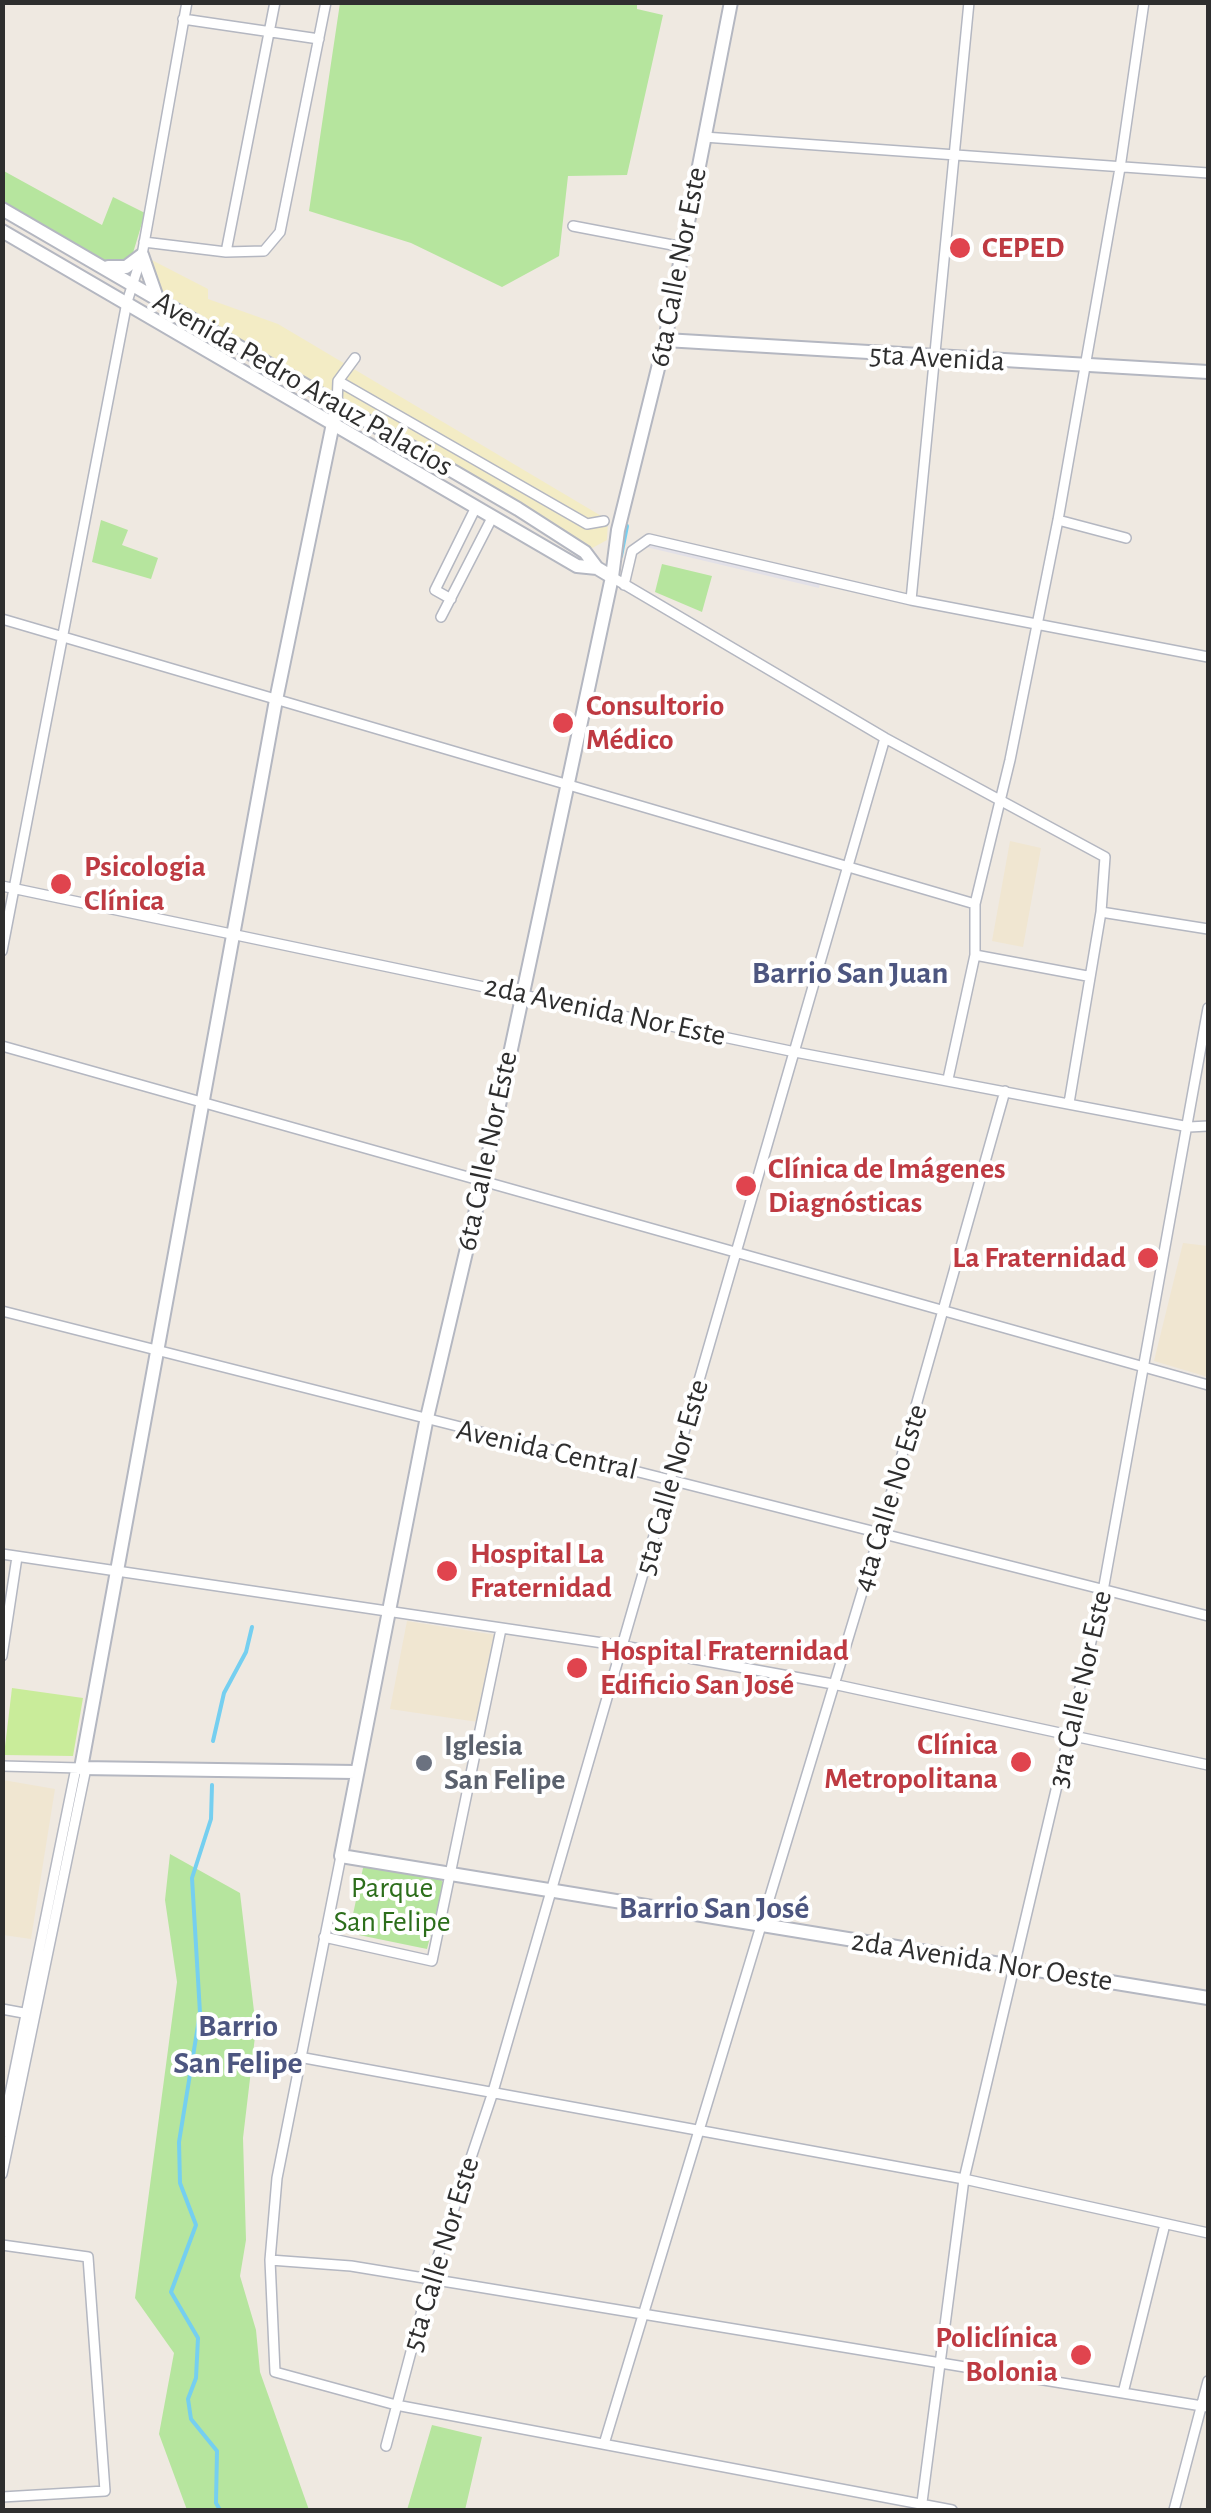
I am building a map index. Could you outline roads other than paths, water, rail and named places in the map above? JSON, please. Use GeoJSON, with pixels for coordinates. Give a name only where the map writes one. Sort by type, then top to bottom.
{"type":"FeatureCollection","features":[{"type":"Feature","properties":{"kind":"street"},"geometry":{"type":"LineString","coordinates":[[2,951],[127,302],[143,248],[187,2]]}},
{"type":"Feature","properties":{"kind":"street"},"geometry":{"type":"LineString","coordinates":[[226,252],[275,2]]}},
{"type":"Feature","properties":{"kind":"street"},"geometry":{"type":"LineString","coordinates":[[143,248],[264,252],[280,232],[326,2]]}},
{"type":"Feature","properties":{"kind":"street","name":"6ta Calle Nor Este"},"geometry":{"type":"LineString","coordinates":[[340,1856],[386,1613],[483,1180],[564,785],[618,581],[618,530],[665,340],[731,2]]}},
{"type":"Feature","properties":{"kind":"street"},"geometry":{"type":"LineString","coordinates":[[911,600],[936,359],[951,155],[969,2]]}},
{"type":"Feature","properties":{"kind":"street"},"geometry":{"type":"LineString","coordinates":[[948,1079],[975,955],[975,904],[1058,520],[1120,168],[1144,2]]}},
{"type":"Feature","properties":{"kind":"street"},"geometry":{"type":"LineString","coordinates":[[184,19],[319,39]]}},
{"type":"Feature","properties":{"kind":"street"},"geometry":{"type":"LineString","coordinates":[[704,137],[1208,173]]}},
{"type":"Feature","properties":{"kind":"street","name":"Avenida Pedro Arauz Palacios"},"geometry":{"type":"LineString","coordinates":[[2,210],[518,509],[585,552],[597,568],[618,581]]}},
{"type":"Feature","properties":{"kind":"street"},"geometry":{"type":"LineString","coordinates":[[573,226],[682,247]]}},
{"type":"Feature","properties":{"kind":"street","name":"Avenida Pedro Arauz Palacios"},"geometry":{"type":"LineString","coordinates":[[2,231],[577,566],[597,568]]}},
{"type":"Feature","properties":{"kind":"street"},"geometry":{"type":"LineString","coordinates":[[99,264],[126,268],[143,248]]}},
{"type":"Feature","properties":{"kind":"street"},"geometry":{"type":"LineString","coordinates":[[143,248],[150,288],[158,300]]}},
{"type":"Feature","properties":{"kind":"street","name":"5ta Avenida"},"geometry":{"type":"LineString","coordinates":[[665,340],[936,359],[1208,372]]}},
{"type":"Feature","properties":{"kind":"street"},"geometry":{"type":"LineString","coordinates":[[240,370],[250,356]]}},
{"type":"Feature","properties":{"kind":"street"},"geometry":{"type":"LineString","coordinates":[[2,2174],[338,381],[355,358]]}},
{"type":"Feature","properties":{"kind":"street"},"geometry":{"type":"LineString","coordinates":[[338,381],[587,524],[604,521]]}},
{"type":"Feature","properties":{"kind":"street"},"geometry":{"type":"LineString","coordinates":[[429,479],[440,464]]}},
{"type":"Feature","properties":{"kind":"street"},"geometry":{"type":"LineString","coordinates":[[451,599],[434,590],[476,506]]}},
{"type":"Feature","properties":{"kind":"street"},"geometry":{"type":"LineString","coordinates":[[508,524],[518,509]]}},
{"type":"Feature","properties":{"kind":"street"},"geometry":{"type":"LineString","coordinates":[[441,617],[494,516]]}},
{"type":"Feature","properties":{"kind":"street"},"geometry":{"type":"LineString","coordinates":[[1058,520],[1126,538]]}},
{"type":"Feature","properties":{"kind":"street","name":"6ta Calle Nor Este"},"geometry":{"type":"LineString","coordinates":[[597,568],[618,530]]}},
{"type":"Feature","properties":{"kind":"street"},"geometry":{"type":"LineString","coordinates":[[1069,1102],[1100,912],[1105,857],[886,738],[618,581],[632,551],[639,542],[649,539],[911,600],[1208,657]]}},
{"type":"Feature","properties":{"kind":"street"},"geometry":{"type":"LineString","coordinates":[[2,619],[975,904]]}},
{"type":"Feature","properties":{"kind":"street","name":"5ta Calle Nor Este"},"geometry":{"type":"LineString","coordinates":[[386,2446],[430,2280],[492,2095],[886,738]]}},
{"type":"Feature","properties":{"kind":"street","name":"2da Avenida Nor Este"},"geometry":{"type":"LineString","coordinates":[[2,886],[795,1052],[1189,1127],[1208,1126]]}},
{"type":"Feature","properties":{"kind":"street"},"geometry":{"type":"LineString","coordinates":[[1100,912],[1208,928]]}},
{"type":"Feature","properties":{"kind":"street"},"geometry":{"type":"LineString","coordinates":[[975,955],[1088,976]]}},
{"type":"Feature","properties":{"kind":"street","name":"3ra Calle Nor Este"},"geometry":{"type":"LineString","coordinates":[[921,2506],[964,2180],[1103,1591],[1208,1008]]}},
{"type":"Feature","properties":{"kind":"street"},"geometry":{"type":"LineString","coordinates":[[2,1046],[946,1308],[1208,1385]]}},
{"type":"Feature","properties":{"kind":"street","name":"4ta Calle No Este"},"geometry":{"type":"LineString","coordinates":[[604,2444],[764,1926],[946,1308],[1005,1092]]}},
{"type":"Feature","properties":{"kind":"street","name":"Avenida Central"},"geometry":{"type":"LineString","coordinates":[[2,1311],[426,1422],[1208,1616]]}},
{"type":"Feature","properties":{"kind":"street"},"geometry":{"type":"LineString","coordinates":[[2,1554],[624,1646],[833,1684],[1208,1765]]}},
{"type":"Feature","properties":{"kind":"street"},"geometry":{"type":"LineString","coordinates":[[2,1656],[16,1556]]}},
{"type":"Feature","properties":{"kind":"street"},"geometry":{"type":"LineString","coordinates":[[324,1937],[432,1961],[501,1629]]}},
{"type":"Feature","properties":{"kind":"street"},"geometry":{"type":"LineString","coordinates":[[2,1766],[355,1772]]}},
{"type":"Feature","properties":{"kind":"street"},"geometry":{"type":"LineString","coordinates":[[340,1856],[277,2178],[270,2260],[275,2372],[396,2404],[952,2510]]}},
{"type":"Feature","properties":{"kind":"street","name":"2da Avenida Nor Oeste"},"geometry":{"type":"LineString","coordinates":[[340,1856],[1208,1998]]}},
{"type":"Feature","properties":{"kind":"street"},"geometry":{"type":"LineString","coordinates":[[2,2009],[32,2015]]}},
{"type":"Feature","properties":{"kind":"street"},"geometry":{"type":"LineString","coordinates":[[2,2134],[32,2015]]}},
{"type":"Feature","properties":{"kind":"street"},"geometry":{"type":"LineString","coordinates":[[299,2058],[964,2180],[1208,2232]]}},
{"type":"Feature","properties":{"kind":"street"},"geometry":{"type":"LineString","coordinates":[[1123,2392],[1164,2224]]}},
{"type":"Feature","properties":{"kind":"street"},"geometry":{"type":"LineString","coordinates":[[2,2245],[88,2257],[105,2491],[2,2497]]}},
{"type":"Feature","properties":{"kind":"street"},"geometry":{"type":"LineString","coordinates":[[270,2260],[352,2266],[938,2366],[1206,2407]]}},
{"type":"Feature","properties":{"kind":"street"},"geometry":{"type":"LineString","coordinates":[[1174,2510],[1206,2407],[1208,2381]]}},
{"type":"Feature","properties":{"kind":"waterway"},"geometry":{"type":"LineString","coordinates":[[621,556],[627,526]]}},
{"type":"Feature","properties":{"kind":"waterway"},"geometry":{"type":"LineString","coordinates":[[213,1741],[224,1693],[246,1652],[252,1627]]}},
{"type":"Feature","properties":{"kind":"waterway"},"geometry":{"type":"LineString","coordinates":[[212,1785],[211,1819],[192,1878],[200,2013],[179,2142],[180,2183],[196,2225],[171,2292],[198,2338],[196,2378],[188,2399],[191,2419],[217,2451],[216,2503],[220,2510]]}},
{"type":"Feature","properties":{"kind":"place","name":"CEPED"},"geometry":{"type":"Point","coordinates":[960,248]}},
{"type":"Feature","properties":{"kind":"place","name":"Consultorio Médico"},"geometry":{"type":"Point","coordinates":[563,723]}},
{"type":"Feature","properties":{"kind":"place","name":"Psicologia Clínica"},"geometry":{"type":"Point","coordinates":[61,884]}},
{"type":"Feature","properties":{"kind":"place","name":"Clínica de Imágenes Diagnósticas"},"geometry":{"type":"Point","coordinates":[746,1186]}},
{"type":"Feature","properties":{"kind":"place","name":"La Fraternidad"},"geometry":{"type":"Point","coordinates":[1148,1258]}},
{"type":"Feature","properties":{"kind":"place","name":"Hospital La Fraternidad"},"geometry":{"type":"Point","coordinates":[447,1571]}},
{"type":"Feature","properties":{"kind":"place","name":"Hospital Fraternidad Edificio San José"},"geometry":{"type":"Point","coordinates":[577,1668]}},
{"type":"Feature","properties":{"kind":"place","name":"Clínica Metropolitana"},"geometry":{"type":"Point","coordinates":[1021,1762]}},
{"type":"Feature","properties":{"kind":"place","name":"Iglesia San Felipe"},"geometry":{"type":"Point","coordinates":[424,1763]}},
{"type":"Feature","properties":{"kind":"place","name":"Policlínica Bolonia"},"geometry":{"type":"Point","coordinates":[1081,2355]}},
{"type":"Feature","properties":{"kind":"district","name":"Barrio San Juan"},"geometry":{"type":"Point","coordinates":[850,973]}},
{"type":"Feature","properties":{"kind":"district","name":"Barrio San José"},"geometry":{"type":"Point","coordinates":[714,1908]}},
{"type":"Feature","properties":{"kind":"district","name":"Barrio San Felipe"},"geometry":{"type":"Point","coordinates":[238,2044]}},
{"type":"Feature","properties":{"kind":"park label","name":"Parque San Felipe"},"geometry":{"type":"Point","coordinates":[392,1905]}}]}
